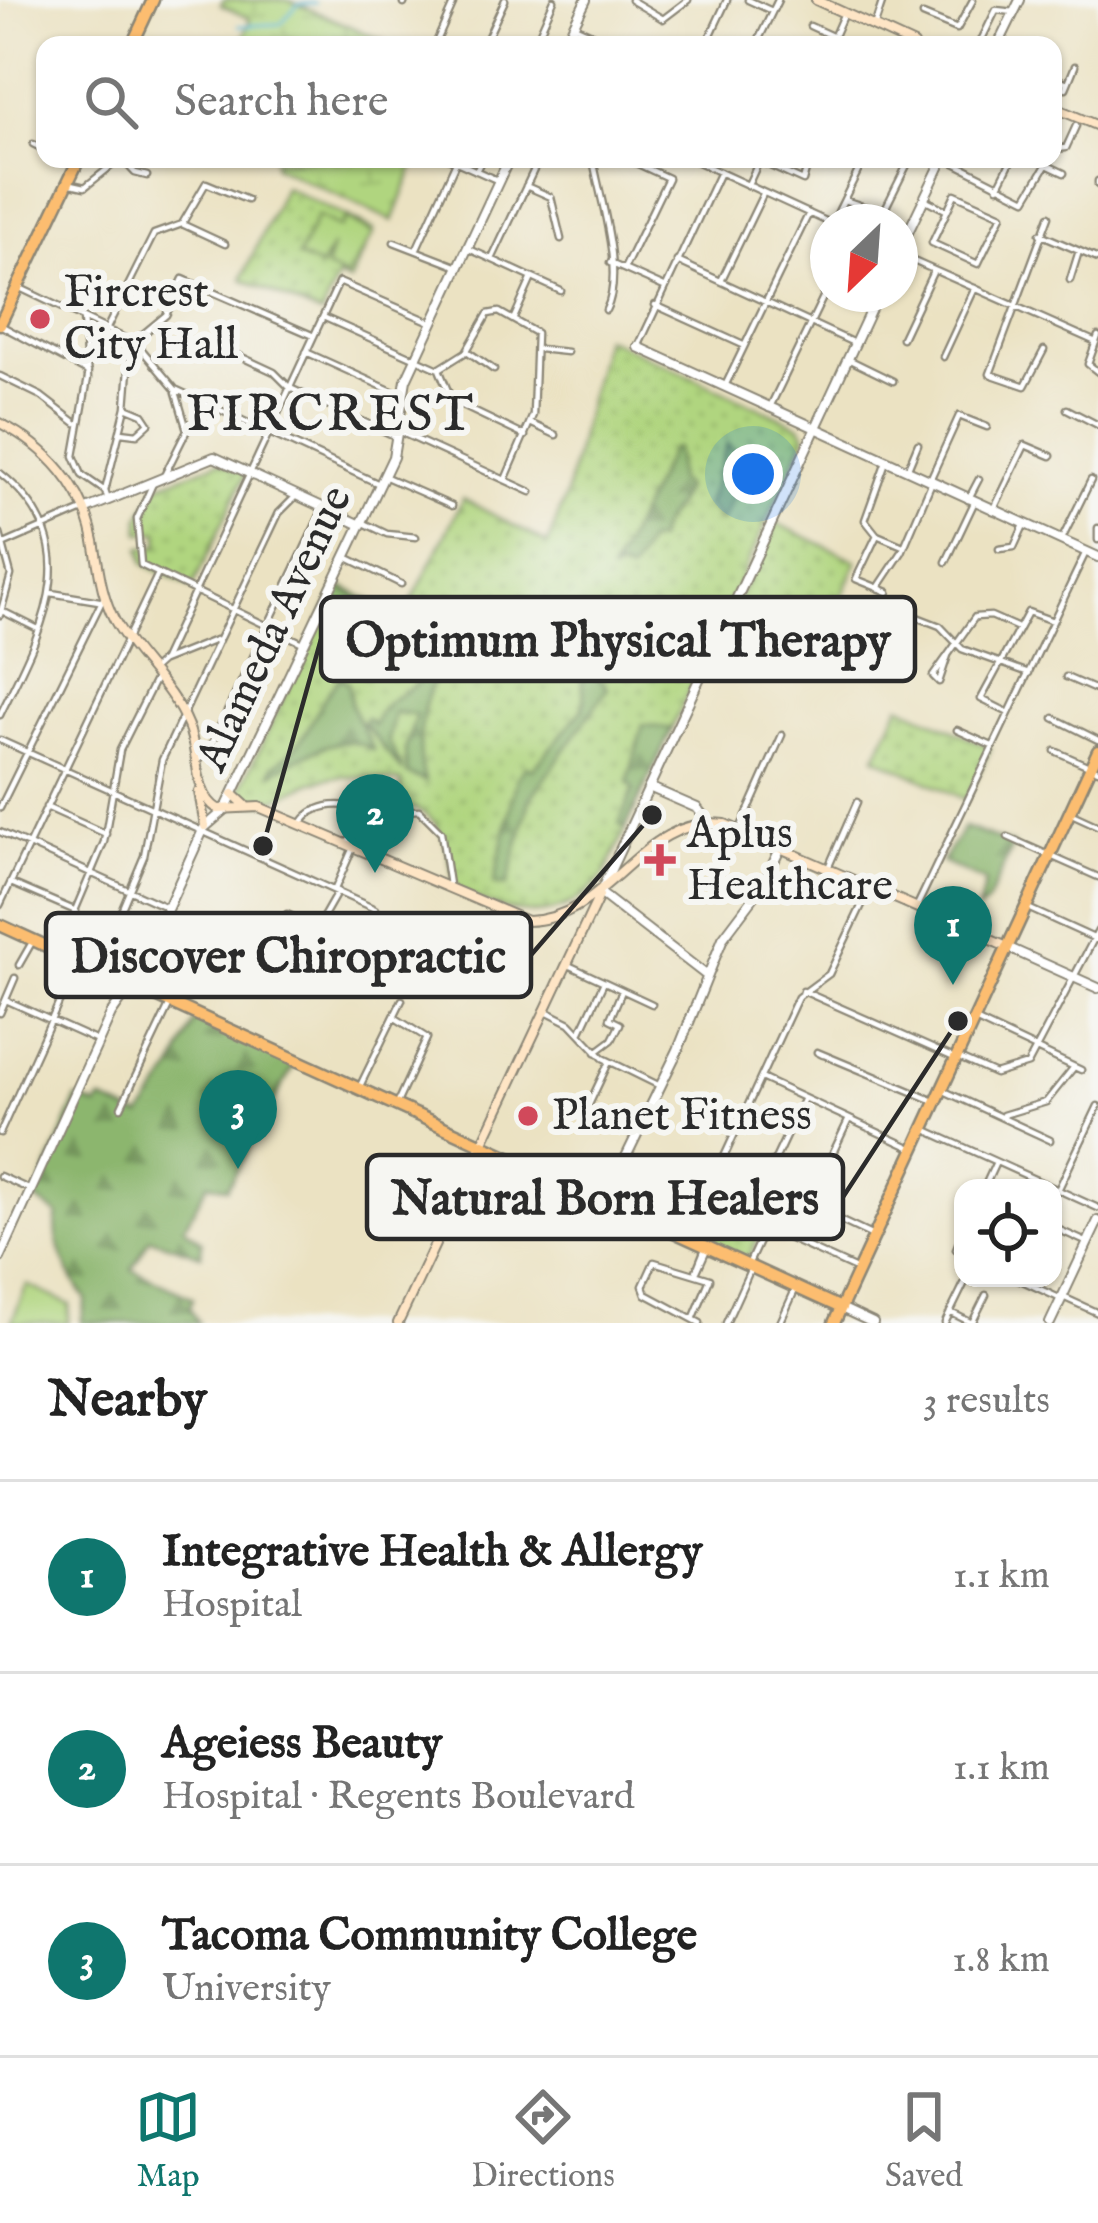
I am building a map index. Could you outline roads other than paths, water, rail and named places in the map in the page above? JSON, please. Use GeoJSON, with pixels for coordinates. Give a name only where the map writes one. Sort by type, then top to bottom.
{"type":"FeatureCollection","features":[{"type":"Feature","properties":{"kind":"main road"},"geometry":{"type":"LineString","coordinates":[[136,36],[153,0]]}},
{"type":"Feature","properties":{"kind":"main road"},"geometry":{"type":"LineString","coordinates":[[816,0],[894,36]]}},
{"type":"Feature","properties":{"kind":"main road"},"geometry":{"type":"LineString","coordinates":[[1062,112],[1098,126]]}},
{"type":"Feature","properties":{"kind":"main road"},"geometry":{"type":"LineString","coordinates":[[0,324],[74,168]]}},
{"type":"Feature","properties":{"kind":"main road"},"geometry":{"type":"LineString","coordinates":[[0,423],[53,461],[84,510],[102,600],[127,638],[157,669],[183,714],[199,760],[204,829]]}},
{"type":"Feature","properties":{"kind":"main road"},"geometry":{"type":"LineString","coordinates":[[1009,947],[1095,767],[1098,751]]}},
{"type":"Feature","properties":{"kind":"main road"},"geometry":{"type":"LineString","coordinates":[[834,1323],[1095,767]]}},
{"type":"Feature","properties":{"kind":"main road"},"geometry":{"type":"LineString","coordinates":[[200,772],[204,798],[225,810],[246,806]]}},
{"type":"Feature","properties":{"kind":"main road"},"geometry":{"type":"LineString","coordinates":[[233,794],[246,806],[520,920],[554,919],[574,911],[663,837],[708,822],[740,829],[1009,947]]}},
{"type":"Feature","properties":{"kind":"main road"},"geometry":{"type":"LineString","coordinates":[[398,1323],[600,893]]}},
{"type":"Feature","properties":{"kind":"main road"},"geometry":{"type":"LineString","coordinates":[[574,911],[587,920]]}},
{"type":"Feature","properties":{"kind":"main road"},"geometry":{"type":"LineString","coordinates":[[0,925],[841,1308]]}},
{"type":"Feature","properties":{"kind":"street"},"geometry":{"type":"LineString","coordinates":[[439,36],[455,0]]}},
{"type":"Feature","properties":{"kind":"street"},"geometry":{"type":"LineString","coordinates":[[488,36],[505,0]]}},
{"type":"Feature","properties":{"kind":"street"},"geometry":{"type":"LineString","coordinates":[[538,36],[554,0]]}},
{"type":"Feature","properties":{"kind":"street"},"geometry":{"type":"LineString","coordinates":[[631,0],[663,19],[688,0]]}},
{"type":"Feature","properties":{"kind":"street"},"geometry":{"type":"LineString","coordinates":[[710,36],[727,0]]}},
{"type":"Feature","properties":{"kind":"street"},"geometry":{"type":"LineString","coordinates":[[748,0],[772,11]]}},
{"type":"Feature","properties":{"kind":"street"},"geometry":{"type":"LineString","coordinates":[[760,36],[778,0]]}},
{"type":"Feature","properties":{"kind":"street"},"geometry":{"type":"LineString","coordinates":[[874,27],[883,0]]}},
{"type":"Feature","properties":{"kind":"street"},"geometry":{"type":"LineString","coordinates":[[923,15],[957,28],[973,0]]}},
{"type":"Feature","properties":{"kind":"street"},"geometry":{"type":"LineString","coordinates":[[1002,36],[1020,0]]}},
{"type":"Feature","properties":{"kind":"street"},"geometry":{"type":"LineString","coordinates":[[569,36],[583,1]]}},
{"type":"Feature","properties":{"kind":"street"},"geometry":{"type":"LineString","coordinates":[[983,36],[997,8],[1014,13]]}},
{"type":"Feature","properties":{"kind":"street"},"geometry":{"type":"LineString","coordinates":[[833,36],[844,13]]}},
{"type":"Feature","properties":{"kind":"street"},"geometry":{"type":"LineString","coordinates":[[574,26],[595,36]]}},
{"type":"Feature","properties":{"kind":"street"},"geometry":{"type":"LineString","coordinates":[[810,26],[831,36]]}},
{"type":"Feature","properties":{"kind":"street"},"geometry":{"type":"LineString","coordinates":[[1062,82],[1067,85],[1075,66]]}},
{"type":"Feature","properties":{"kind":"street"},"geometry":{"type":"LineString","coordinates":[[1062,149],[1079,121]]}},
{"type":"Feature","properties":{"kind":"street"},"geometry":{"type":"LineString","coordinates":[[67,183],[86,187],[110,168]]}},
{"type":"Feature","properties":{"kind":"street"},"geometry":{"type":"LineString","coordinates":[[130,168],[148,176]]}},
{"type":"Feature","properties":{"kind":"street"},"geometry":{"type":"LineString","coordinates":[[417,248],[450,168]]}},
{"type":"Feature","properties":{"kind":"street"},"geometry":{"type":"LineString","coordinates":[[470,168],[499,181]]}},
{"type":"Feature","properties":{"kind":"street","name":"Alameda Avenue"},"geometry":{"type":"LineString","coordinates":[[0,1258],[98,1041],[132,985],[204,829],[225,810],[362,524],[400,435],[401,395],[505,168]]}},
{"type":"Feature","properties":{"kind":"street"},"geometry":{"type":"LineString","coordinates":[[492,259],[535,168]]}},
{"type":"Feature","properties":{"kind":"street"},"geometry":{"type":"LineString","coordinates":[[594,168],[610,262],[612,297],[606,310]]}},
{"type":"Feature","properties":{"kind":"street"},"geometry":{"type":"LineString","coordinates":[[624,269],[668,178],[646,168]]}},
{"type":"Feature","properties":{"kind":"street"},"geometry":{"type":"LineString","coordinates":[[711,168],[809,213],[724,389]]}},
{"type":"Feature","properties":{"kind":"street"},"geometry":{"type":"LineString","coordinates":[[748,185],[756,168]]}},
{"type":"Feature","properties":{"kind":"street"},"geometry":{"type":"LineString","coordinates":[[776,168],[803,181],[807,168]]}},
{"type":"Feature","properties":{"kind":"street"},"geometry":{"type":"LineString","coordinates":[[842,204],[859,168]]}},
{"type":"Feature","properties":{"kind":"street"},"geometry":{"type":"LineString","coordinates":[[844,200],[883,213],[906,168]]}},
{"type":"Feature","properties":{"kind":"street"},"geometry":{"type":"LineString","coordinates":[[918,212],[943,168]]}},
{"type":"Feature","properties":{"kind":"street"},"geometry":{"type":"LineString","coordinates":[[963,168],[1029,199],[1044,168]]}},
{"type":"Feature","properties":{"kind":"street"},"geometry":{"type":"LineString","coordinates":[[998,187],[1008,168]]}},
{"type":"Feature","properties":{"kind":"street"},"geometry":{"type":"LineString","coordinates":[[1061,168],[1064,173]]}},
{"type":"Feature","properties":{"kind":"street"},"geometry":{"type":"LineString","coordinates":[[720,172],[638,347],[885,464],[1098,557]]}},
{"type":"Feature","properties":{"kind":"street"},"geometry":{"type":"LineString","coordinates":[[106,328],[153,235],[182,224],[206,183],[247,200]]}},
{"type":"Feature","properties":{"kind":"street"},"geometry":{"type":"LineString","coordinates":[[526,186],[553,200],[561,238]]}},
{"type":"Feature","properties":{"kind":"street"},"geometry":{"type":"LineString","coordinates":[[721,281],[764,192]]}},
{"type":"Feature","properties":{"kind":"street"},"geometry":{"type":"LineString","coordinates":[[956,194],[1002,215],[980,264],[933,244],[946,210],[956,194]]}},
{"type":"Feature","properties":{"kind":"street"},"geometry":{"type":"LineString","coordinates":[[924,199],[946,210]]}},
{"type":"Feature","properties":{"kind":"street"},"geometry":{"type":"LineString","coordinates":[[1044,350],[1025,386],[1003,381],[988,370],[1017,307],[1049,215]]}},
{"type":"Feature","properties":{"kind":"street"},"geometry":{"type":"LineString","coordinates":[[182,224],[225,244]]}},
{"type":"Feature","properties":{"kind":"street"},"geometry":{"type":"LineString","coordinates":[[1040,234],[1098,259]]}},
{"type":"Feature","properties":{"kind":"street"},"geometry":{"type":"LineString","coordinates":[[394,242],[458,267]]}},
{"type":"Feature","properties":{"kind":"street"},"geometry":{"type":"LineString","coordinates":[[466,248],[561,291]]}},
{"type":"Feature","properties":{"kind":"street"},"geometry":{"type":"LineString","coordinates":[[1070,280],[1079,251]]}},
{"type":"Feature","properties":{"kind":"street"},"geometry":{"type":"LineString","coordinates":[[677,261],[854,343]]}},
{"type":"Feature","properties":{"kind":"street"},"geometry":{"type":"LineString","coordinates":[[610,262],[664,287]]}},
{"type":"Feature","properties":{"kind":"street"},"geometry":{"type":"LineString","coordinates":[[918,262],[1097,339],[1088,364],[1098,372]]}},
{"type":"Feature","properties":{"kind":"street"},"geometry":{"type":"LineString","coordinates":[[902,338],[934,270]]}},
{"type":"Feature","properties":{"kind":"street"},"geometry":{"type":"LineString","coordinates":[[106,495],[126,407],[133,342],[166,315],[184,278],[314,336]]}},
{"type":"Feature","properties":{"kind":"street"},"geometry":{"type":"LineString","coordinates":[[514,318],[532,278]]}},
{"type":"Feature","properties":{"kind":"street"},"geometry":{"type":"LineString","coordinates":[[58,951],[106,834],[120,750],[343,281],[433,323]]}},
{"type":"Feature","properties":{"kind":"street"},"geometry":{"type":"LineString","coordinates":[[18,287],[133,342],[175,389],[452,506]]}},
{"type":"Feature","properties":{"kind":"street"},"geometry":{"type":"LineString","coordinates":[[944,357],[975,289]]}},
{"type":"Feature","properties":{"kind":"street"},"geometry":{"type":"LineString","coordinates":[[656,305],[744,346]]}},
{"type":"Feature","properties":{"kind":"street"},"geometry":{"type":"LineString","coordinates":[[439,369],[467,351],[486,315],[499,312],[534,330],[539,350],[530,423],[505,480]]}},
{"type":"Feature","properties":{"kind":"street"},"geometry":{"type":"LineString","coordinates":[[769,409],[815,312]]}},
{"type":"Feature","properties":{"kind":"street"},"geometry":{"type":"LineString","coordinates":[[706,975],[600,893],[869,312]]}},
{"type":"Feature","properties":{"kind":"street"},"geometry":{"type":"LineString","coordinates":[[83,317],[88,372],[76,463],[85,480],[106,495]]}},
{"type":"Feature","properties":{"kind":"street"},"geometry":{"type":"LineString","coordinates":[[322,317],[439,369],[452,401],[525,436]]}},
{"type":"Feature","properties":{"kind":"street"},"geometry":{"type":"LineString","coordinates":[[0,324],[88,372]]}},
{"type":"Feature","properties":{"kind":"street"},"geometry":{"type":"LineString","coordinates":[[216,345],[274,372],[290,388],[531,492]]}},
{"type":"Feature","properties":{"kind":"street"},"geometry":{"type":"LineString","coordinates":[[539,350],[567,352]]}},
{"type":"Feature","properties":{"kind":"street"},"geometry":{"type":"LineString","coordinates":[[467,351],[494,370]]}},
{"type":"Feature","properties":{"kind":"street"},"geometry":{"type":"LineString","coordinates":[[306,352],[401,395]]}},
{"type":"Feature","properties":{"kind":"street"},"geometry":{"type":"LineString","coordinates":[[847,358],[893,381]]}},
{"type":"Feature","properties":{"kind":"street"},"geometry":{"type":"LineString","coordinates":[[0,376],[48,400],[78,424]]}},
{"type":"Feature","properties":{"kind":"street"},"geometry":{"type":"LineString","coordinates":[[175,389],[187,430],[137,525],[140,564],[305,644]]}},
{"type":"Feature","properties":{"kind":"street"},"geometry":{"type":"LineString","coordinates":[[121,432],[141,433],[148,423],[143,414],[126,407]]}},
{"type":"Feature","properties":{"kind":"street"},"geometry":{"type":"LineString","coordinates":[[1067,409],[1098,424]]}},
{"type":"Feature","properties":{"kind":"street"},"geometry":{"type":"LineString","coordinates":[[878,588],[904,547],[959,416],[987,428]]}},
{"type":"Feature","properties":{"kind":"street"},"geometry":{"type":"LineString","coordinates":[[530,423],[556,435]]}},
{"type":"Feature","properties":{"kind":"street"},"geometry":{"type":"LineString","coordinates":[[906,473],[918,444]]}},
{"type":"Feature","properties":{"kind":"street"},"geometry":{"type":"LineString","coordinates":[[993,512],[1025,445],[1051,456]]}},
{"type":"Feature","properties":{"kind":"street"},"geometry":{"type":"LineString","coordinates":[[3,545],[84,510],[106,495],[214,457],[387,534],[416,537]]}},
{"type":"Feature","properties":{"kind":"street"},"geometry":{"type":"LineString","coordinates":[[885,464],[864,516],[877,535],[904,547]]}},
{"type":"Feature","properties":{"kind":"street"},"geometry":{"type":"LineString","coordinates":[[0,473],[24,496],[44,528],[52,557],[51,593],[40,629],[0,715]]}},
{"type":"Feature","properties":{"kind":"street"},"geometry":{"type":"LineString","coordinates":[[946,562],[979,479]]}},
{"type":"Feature","properties":{"kind":"street"},"geometry":{"type":"LineString","coordinates":[[1061,541],[1091,480]]}},
{"type":"Feature","properties":{"kind":"street"},"geometry":{"type":"LineString","coordinates":[[97,968],[147,847],[160,767],[284,506],[298,494]]}},
{"type":"Feature","properties":{"kind":"street"},"geometry":{"type":"LineString","coordinates":[[199,760],[206,757],[324,507]]}},
{"type":"Feature","properties":{"kind":"street"},"geometry":{"type":"LineString","coordinates":[[999,549],[1014,547],[1024,525]]}},
{"type":"Feature","properties":{"kind":"street"},"geometry":{"type":"LineString","coordinates":[[1098,528],[1098,540]]}},
{"type":"Feature","properties":{"kind":"street"},"geometry":{"type":"LineString","coordinates":[[0,534],[11,575],[1,612],[40,629]]}},
{"type":"Feature","properties":{"kind":"street"},"geometry":{"type":"LineString","coordinates":[[877,535],[856,579],[887,592]]}},
{"type":"Feature","properties":{"kind":"street"},"geometry":{"type":"LineString","coordinates":[[917,906],[1085,552]]}},
{"type":"Feature","properties":{"kind":"street"},"geometry":{"type":"LineString","coordinates":[[346,557],[400,584]]}},
{"type":"Feature","properties":{"kind":"street"},"geometry":{"type":"LineString","coordinates":[[0,905],[158,574]]}},
{"type":"Feature","properties":{"kind":"street"},"geometry":{"type":"LineString","coordinates":[[0,808],[102,600],[51,593]]}},
{"type":"Feature","properties":{"kind":"street"},"geometry":{"type":"LineString","coordinates":[[1010,712],[980,699],[1016,627],[1030,610],[1053,620]]}},
{"type":"Feature","properties":{"kind":"street"},"geometry":{"type":"LineString","coordinates":[[904,612],[940,626],[956,645],[1029,673]]}},
{"type":"Feature","properties":{"kind":"street"},"geometry":{"type":"LineString","coordinates":[[948,655],[979,615],[1016,627]]}},
{"type":"Feature","properties":{"kind":"street"},"geometry":{"type":"LineString","coordinates":[[724,624],[766,649]]}},
{"type":"Feature","properties":{"kind":"street"},"geometry":{"type":"LineString","coordinates":[[157,669],[218,640]]}},
{"type":"Feature","properties":{"kind":"street"},"geometry":{"type":"LineString","coordinates":[[1066,677],[1098,691]]}},
{"type":"Feature","properties":{"kind":"street"},"geometry":{"type":"LineString","coordinates":[[1054,718],[1098,740]]}},
{"type":"Feature","properties":{"kind":"street"},"geometry":{"type":"LineString","coordinates":[[957,730],[992,746]]}},
{"type":"Feature","properties":{"kind":"street"},"geometry":{"type":"LineString","coordinates":[[740,829],[782,735]]}},
{"type":"Feature","properties":{"kind":"street"},"geometry":{"type":"LineString","coordinates":[[0,740],[375,908]]}},
{"type":"Feature","properties":{"kind":"street"},"geometry":{"type":"LineString","coordinates":[[1055,751],[1095,767]]}},
{"type":"Feature","properties":{"kind":"street"},"geometry":{"type":"LineString","coordinates":[[650,787],[698,808],[708,822]]}},
{"type":"Feature","properties":{"kind":"street"},"geometry":{"type":"LineString","coordinates":[[828,868],[857,802]]}},
{"type":"Feature","properties":{"kind":"street"},"geometry":{"type":"LineString","coordinates":[[300,826],[312,811],[334,806],[365,810],[375,820]]}},
{"type":"Feature","properties":{"kind":"street"},"geometry":{"type":"LineString","coordinates":[[46,807],[106,834]]}},
{"type":"Feature","properties":{"kind":"street"},"geometry":{"type":"LineString","coordinates":[[318,926],[336,890],[348,848],[391,810],[412,808],[434,820],[443,839],[447,891]]}},
{"type":"Feature","properties":{"kind":"street"},"geometry":{"type":"LineString","coordinates":[[1073,815],[1098,826]]}},
{"type":"Feature","properties":{"kind":"street"},"geometry":{"type":"LineString","coordinates":[[0,832],[168,908]]}},
{"type":"Feature","properties":{"kind":"street"},"geometry":{"type":"LineString","coordinates":[[1008,837],[1098,877]]}},
{"type":"Feature","properties":{"kind":"street"},"geometry":{"type":"LineString","coordinates":[[604,1200],[706,975],[781,847]]}},
{"type":"Feature","properties":{"kind":"street"},"geometry":{"type":"LineString","coordinates":[[11,883],[76,911]]}},
{"type":"Feature","properties":{"kind":"street"},"geometry":{"type":"LineString","coordinates":[[687,1238],[803,991],[829,974],[871,886]]}},
{"type":"Feature","properties":{"kind":"street"},"geometry":{"type":"LineString","coordinates":[[803,991],[957,1058],[1006,1074],[1024,1068],[1039,1050],[1097,937],[1030,909]]}},
{"type":"Feature","properties":{"kind":"street"},"geometry":{"type":"LineString","coordinates":[[287,914],[318,926],[342,938],[328,966],[276,942],[287,914]]}},
{"type":"Feature","properties":{"kind":"street"},"geometry":{"type":"LineString","coordinates":[[19,965],[34,940]]}},
{"type":"Feature","properties":{"kind":"street"},"geometry":{"type":"LineString","coordinates":[[1009,947],[1098,988]]}},
{"type":"Feature","properties":{"kind":"street"},"geometry":{"type":"LineString","coordinates":[[0,1133],[78,960]]}},
{"type":"Feature","properties":{"kind":"street"},"geometry":{"type":"LineString","coordinates":[[566,964],[652,1004]]}},
{"type":"Feature","properties":{"kind":"street"},"geometry":{"type":"LineString","coordinates":[[0,1013],[15,978]]}},
{"type":"Feature","properties":{"kind":"street"},"geometry":{"type":"LineString","coordinates":[[580,1034],[604,982]]}},
{"type":"Feature","properties":{"kind":"street"},"geometry":{"type":"LineString","coordinates":[[596,1052],[612,1040],[620,1024],[610,1018],[622,991]]}},
{"type":"Feature","properties":{"kind":"street"},"geometry":{"type":"LineString","coordinates":[[6,1000],[98,1041]]}},
{"type":"Feature","properties":{"kind":"street"},"geometry":{"type":"LineString","coordinates":[[359,1088],[402,1000]]}},
{"type":"Feature","properties":{"kind":"street"},"geometry":{"type":"LineString","coordinates":[[121,1107],[171,1002]]}},
{"type":"Feature","properties":{"kind":"street"},"geometry":{"type":"LineString","coordinates":[[544,1010],[580,1034],[609,1062],[658,1085]]}},
{"type":"Feature","properties":{"kind":"street"},"geometry":{"type":"LineString","coordinates":[[394,1017],[427,1034],[396,1105]]}},
{"type":"Feature","properties":{"kind":"street"},"geometry":{"type":"LineString","coordinates":[[975,1020],[1078,1068],[1046,1102],[1003,1115]]}},
{"type":"Feature","properties":{"kind":"street"},"geometry":{"type":"LineString","coordinates":[[823,1055],[1003,1115],[1050,1140]]}},
{"type":"Feature","properties":{"kind":"street"},"geometry":{"type":"LineString","coordinates":[[584,1115],[609,1062]]}},
{"type":"Feature","properties":{"kind":"street"},"geometry":{"type":"LineString","coordinates":[[761,1078],[914,1150]]}},
{"type":"Feature","properties":{"kind":"street"},"geometry":{"type":"LineString","coordinates":[[764,1183],[804,1098]]}},
{"type":"Feature","properties":{"kind":"street"},"geometry":{"type":"LineString","coordinates":[[1062,1182],[1098,1106]]}},
{"type":"Feature","properties":{"kind":"street"},"geometry":{"type":"LineString","coordinates":[[808,1204],[849,1119]]}},
{"type":"Feature","properties":{"kind":"street"},"geometry":{"type":"LineString","coordinates":[[924,1129],[1034,1179]]}},
{"type":"Feature","properties":{"kind":"street"},"geometry":{"type":"LineString","coordinates":[[988,1179],[996,1162]]}},
{"type":"Feature","properties":{"kind":"street"},"geometry":{"type":"LineString","coordinates":[[721,1164],[874,1236]]}},
{"type":"Feature","properties":{"kind":"street"},"geometry":{"type":"LineString","coordinates":[[0,1176],[31,1190]]}},
{"type":"Feature","properties":{"kind":"street"},"geometry":{"type":"LineString","coordinates":[[726,1323],[782,1192]]}},
{"type":"Feature","properties":{"kind":"street"},"geometry":{"type":"LineString","coordinates":[[1062,1192],[1098,1208]]}},
{"type":"Feature","properties":{"kind":"street"},"geometry":{"type":"LineString","coordinates":[[1050,1323],[1098,1221]]}},
{"type":"Feature","properties":{"kind":"street"},"geometry":{"type":"LineString","coordinates":[[766,1228],[858,1270]]}},
{"type":"Feature","properties":{"kind":"street"},"geometry":{"type":"LineString","coordinates":[[1062,1231],[1088,1243]]}},
{"type":"Feature","properties":{"kind":"street"},"geometry":{"type":"LineString","coordinates":[[696,1271],[707,1248]]}},
{"type":"Feature","properties":{"kind":"street"},"geometry":{"type":"LineString","coordinates":[[654,1262],[696,1271],[711,1283],[697,1320],[649,1296],[643,1286],[654,1262]]}},
{"type":"Feature","properties":{"kind":"street"},"geometry":{"type":"LineString","coordinates":[[945,1323],[962,1287]]}},
{"type":"Feature","properties":{"kind":"street"},"geometry":{"type":"LineString","coordinates":[[1037,1287],[1098,1313]]}},
{"type":"Feature","properties":{"kind":"street"},"geometry":{"type":"LineString","coordinates":[[780,1323],[796,1288]]}},
{"type":"Feature","properties":{"kind":"street"},"geometry":{"type":"LineString","coordinates":[[950,1312],[972,1323],[986,1295]]}},
{"type":"Feature","properties":{"kind":"street"},"geometry":{"type":"LineString","coordinates":[[841,1308],[873,1323]]}},
{"type":"Feature","properties":{"kind":"waterway"},"geometry":{"type":"LineString","coordinates":[[239,26],[280,24],[299,4],[315,3]]}},
{"type":"Feature","properties":{"kind":"place","name":"Fircrest City Hall"},"geometry":{"type":"Point","coordinates":[40,319]}},
{"type":"Feature","properties":{"kind":"place","name":"Discover Chiropractic"},"geometry":{"type":"Point","coordinates":[652,815]}},
{"type":"Feature","properties":{"kind":"place","name":"Optimum Physical Therapy"},"geometry":{"type":"Point","coordinates":[263,846]}},
{"type":"Feature","properties":{"kind":"place","name":"Aplus Healthcare"},"geometry":{"type":"Point","coordinates":[660,860]}},
{"type":"Feature","properties":{"kind":"place","name":"Ageiess Beauty"},"geometry":{"type":"Point","coordinates":[375,873]}},
{"type":"Feature","properties":{"kind":"place","name":"Integrative Health & Allergy"},"geometry":{"type":"Point","coordinates":[953,985]}},
{"type":"Feature","properties":{"kind":"place","name":"Natural Born Healers"},"geometry":{"type":"Point","coordinates":[958,1021]}},
{"type":"Feature","properties":{"kind":"place","name":"Planet Fitness"},"geometry":{"type":"Point","coordinates":[528,1116]}},
{"type":"Feature","properties":{"kind":"place","name":"Tacoma Community College"},"geometry":{"type":"Point","coordinates":[238,1169]}},
{"type":"Feature","properties":{"kind":"district","name":"FIRCREST"},"geometry":{"type":"Point","coordinates":[331,416]}}]}
